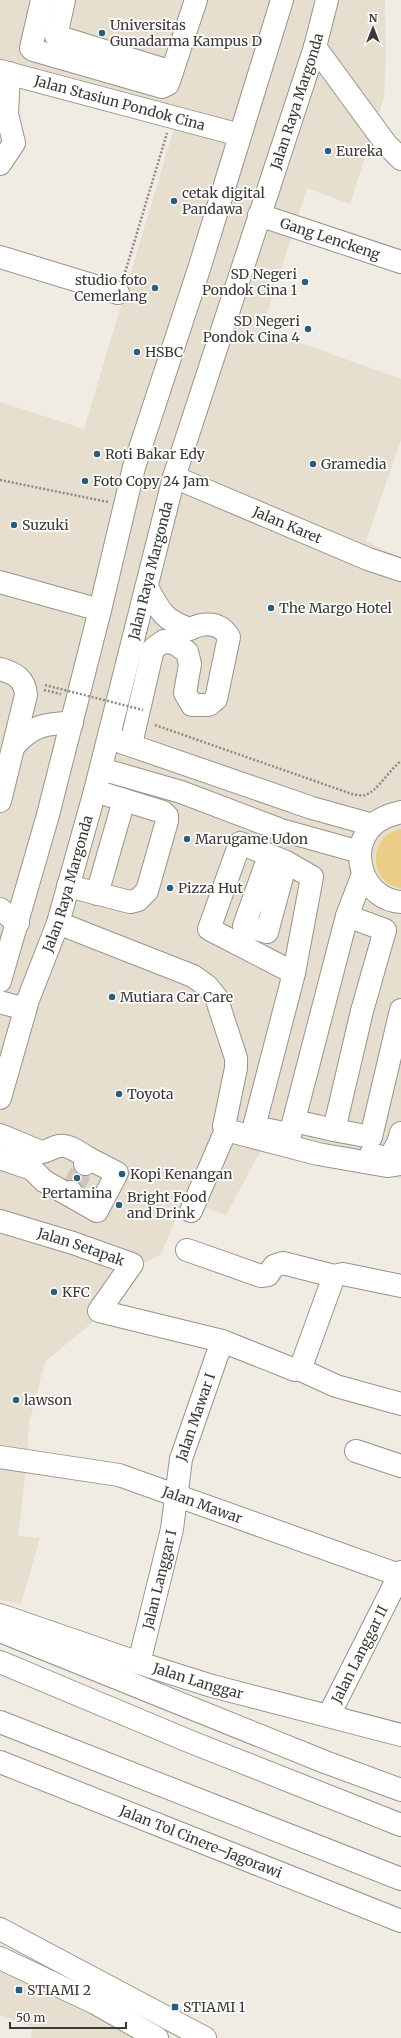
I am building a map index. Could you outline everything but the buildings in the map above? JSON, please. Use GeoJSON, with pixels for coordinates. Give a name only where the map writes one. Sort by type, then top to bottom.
{"type":"FeatureCollection","features":[{"type":"Feature","properties":{"kind":"main road"},"geometry":{"type":"LineString","coordinates":[[42,0],[31,48],[33,50],[162,87],[168,84],[196,0]]}},
{"type":"Feature","properties":{"kind":"main road"},"geometry":{"type":"LineString","coordinates":[[64,0],[56,36],[172,72]]}},
{"type":"Feature","properties":{"kind":"main road"},"geometry":{"type":"LineString","coordinates":[[182,0],[192,0]]}},
{"type":"Feature","properties":{"kind":"main road"},"geometry":{"type":"LineString","coordinates":[[0,981],[11,931],[72,723],[124,505],[150,415],[199,269],[282,0]]}},
{"type":"Feature","properties":{"kind":"main road","name":"Jalan Raya Margonda"},"geometry":{"type":"LineString","coordinates":[[0,1098],[25,1009],[58,923],[102,769],[174,477],[314,47],[327,0]]}},
{"type":"Feature","properties":{"kind":"main road"},"geometry":{"type":"LineString","coordinates":[[314,47],[386,144],[401,159]]}},
{"type":"Feature","properties":{"kind":"main road"},"geometry":{"type":"LineString","coordinates":[[0,164],[14,143],[7,114],[5,72]]}},
{"type":"Feature","properties":{"kind":"main road","name":"Jalan Stasiun Pondok Cina"},"geometry":{"type":"LineString","coordinates":[[5,72],[240,135]]}},
{"type":"Feature","properties":{"kind":"main road","name":"Gang Lenckeng"},"geometry":{"type":"LineString","coordinates":[[259,215],[401,262]]}},
{"type":"Feature","properties":{"kind":"main road"},"geometry":{"type":"LineString","coordinates":[[0,257],[118,293]]}},
{"type":"Feature","properties":{"kind":"main road","name":"Jalan Karet"},"geometry":{"type":"LineString","coordinates":[[174,477],[368,559],[401,570]]}},
{"type":"Feature","properties":{"kind":"main road"},"geometry":{"type":"LineString","coordinates":[[0,582],[100,610]]}},
{"type":"Feature","properties":{"kind":"main road"},"geometry":{"type":"LineString","coordinates":[[140,733],[153,649],[164,641],[176,644],[186,652],[190,664],[185,693],[192,705],[209,705],[216,698],[229,637],[224,629],[214,625],[202,624],[190,629],[176,625],[159,610],[147,587]]}},
{"type":"Feature","properties":{"kind":"main road"},"geometry":{"type":"LineString","coordinates":[[0,669],[22,680],[25,686],[25,703],[0,801]]}},
{"type":"Feature","properties":{"kind":"main road"},"geometry":{"type":"LineString","coordinates":[[14,746],[25,734],[45,724],[72,723]]}},
{"type":"Feature","properties":{"kind":"main road"},"geometry":{"type":"LineString","coordinates":[[111,732],[140,733],[312,808],[373,825]]}},
{"type":"Feature","properties":{"kind":"main road"},"geometry":{"type":"LineString","coordinates":[[102,769],[181,792],[271,826],[360,852]]}},
{"type":"Feature","properties":{"kind":"main road"},"geometry":{"type":"LineString","coordinates":[[68,886],[130,902],[138,900],[147,891],[167,821],[167,816],[163,812],[95,791]]}},
{"type":"Feature","properties":{"kind":"main road"},"geometry":{"type":"LineString","coordinates":[[97,894],[124,800]]}},
{"type":"Feature","properties":{"kind":"main road"},"geometry":{"type":"LineString","coordinates":[[401,812],[386,816],[373,825],[364,838],[360,852],[363,874],[370,887],[382,896],[401,902]]}},
{"type":"Feature","properties":{"kind":"main road"},"geometry":{"type":"LineString","coordinates":[[271,826],[272,857]]}},
{"type":"Feature","properties":{"kind":"main road"},"geometry":{"type":"LineString","coordinates":[[294,973],[209,929],[240,843],[312,877],[294,973],[254,1127],[334,1130],[371,1137],[400,1146]]}},
{"type":"Feature","properties":{"kind":"main road"},"geometry":{"type":"LineString","coordinates":[[292,1128],[347,916],[363,874]]}},
{"type":"Feature","properties":{"kind":"main road"},"geometry":{"type":"LineString","coordinates":[[0,909],[11,931]]}},
{"type":"Feature","properties":{"kind":"main road"},"geometry":{"type":"LineString","coordinates":[[334,1130],[362,1011],[393,932],[390,922],[401,911]]}},
{"type":"Feature","properties":{"kind":"main road"},"geometry":{"type":"LineString","coordinates":[[347,916],[393,932]]}},
{"type":"Feature","properties":{"kind":"main road"},"geometry":{"type":"LineString","coordinates":[[58,923],[193,976],[207,986],[216,997],[236,1058],[236,1068],[224,1126],[226,1130],[191,1211]]}},
{"type":"Feature","properties":{"kind":"main road"},"geometry":{"type":"LineString","coordinates":[[0,1002],[25,1009]]}},
{"type":"Feature","properties":{"kind":"main road"},"geometry":{"type":"LineString","coordinates":[[371,1137],[398,1040],[401,1010]]}},
{"type":"Feature","properties":{"kind":"main road"},"geometry":{"type":"LineString","coordinates":[[292,1128],[389,1159],[400,1146]]}},
{"type":"Feature","properties":{"kind":"main road"},"geometry":{"type":"LineString","coordinates":[[226,1130],[318,1154],[387,1166],[400,1146]]}},
{"type":"Feature","properties":{"kind":"main road"},"geometry":{"type":"LineString","coordinates":[[0,1136],[41,1152],[45,1152],[60,1146],[68,1147],[86,1161],[117,1173],[97,1211],[70,1194],[44,1181],[32,1169],[0,1158]]}},
{"type":"Feature","properties":{"kind":"main road","name":"Jalan Setapak"},"geometry":{"type":"LineString","coordinates":[[0,1221],[73,1243],[132,1264],[99,1311],[222,1341]]}},
{"type":"Feature","properties":{"kind":"main road"},"geometry":{"type":"LineString","coordinates":[[187,1250],[261,1276],[268,1275],[274,1266],[283,1263],[334,1276],[343,1274],[401,1286]]}},
{"type":"Feature","properties":{"kind":"main road"},"geometry":{"type":"LineString","coordinates":[[299,1369],[334,1276]]}},
{"type":"Feature","properties":{"kind":"main road"},"geometry":{"type":"LineString","coordinates":[[222,1341],[291,1369],[299,1369],[336,1386],[401,1404]]}},
{"type":"Feature","properties":{"kind":"main road","name":"Jalan Mawar I"},"geometry":{"type":"LineString","coordinates":[[176,1495],[181,1459],[222,1341]]}},
{"type":"Feature","properties":{"kind":"main road"},"geometry":{"type":"LineString","coordinates":[[356,1451],[401,1466]]}},
{"type":"Feature","properties":{"kind":"main road","name":"Jalan Mawar"},"geometry":{"type":"LineString","coordinates":[[0,1457],[119,1475],[400,1574]]}},
{"type":"Feature","properties":{"kind":"main road","name":"Jalan Langgar I"},"geometry":{"type":"LineString","coordinates":[[139,1663],[172,1528],[176,1495]]}},
{"type":"Feature","properties":{"kind":"main road","name":"Jalan Langgar II"},"geometry":{"type":"LineString","coordinates":[[329,1715],[400,1574]]}},
{"type":"Feature","properties":{"kind":"main road","name":"Jalan Langgar"},"geometry":{"type":"LineString","coordinates":[[0,1615],[139,1663],[269,1701],[329,1715],[401,1735]]}},
{"type":"Feature","properties":{"kind":"main road"},"geometry":{"type":"LineString","coordinates":[[0,1631],[325,1762],[401,1790]]}},
{"type":"Feature","properties":{"kind":"main road"},"geometry":{"type":"LineString","coordinates":[[0,1662],[191,1742],[401,1825]]}},
{"type":"Feature","properties":{"kind":"main road"},"geometry":{"type":"LineString","coordinates":[[0,1722],[401,1879]]}},
{"type":"Feature","properties":{"kind":"main road","name":"Jalan Tol Cinere–Jagorawi"},"geometry":{"type":"LineString","coordinates":[[0,1762],[401,1921]]}},
{"type":"Feature","properties":{"kind":"main road"},"geometry":{"type":"LineString","coordinates":[[20,1770],[401,1936]]}},
{"type":"Feature","properties":{"kind":"main road"},"geometry":{"type":"LineString","coordinates":[[0,1929],[205,2038]]}},
{"type":"Feature","properties":{"kind":"main road"},"geometry":{"type":"LineString","coordinates":[[0,1958],[95,2002],[157,2038]]}},
{"type":"Feature","properties":{"kind":"path"},"geometry":{"type":"LineString","coordinates":[[118,293],[172,116]]}},
{"type":"Feature","properties":{"kind":"path"},"geometry":{"type":"LineString","coordinates":[[0,480],[124,505]]}},
{"type":"Feature","properties":{"kind":"path"},"geometry":{"type":"LineString","coordinates":[[45,685],[143,710]]}},
{"type":"Feature","properties":{"kind":"path"},"geometry":{"type":"LineString","coordinates":[[140,733],[352,794],[364,795],[376,788],[393,767],[401,761]]}},
{"type":"Feature","properties":{"kind":"shaded area"},"geometry":{"type":"Polygon","coordinates":[[[0,0],[385,0],[386,56],[384,98],[350,204],[307,188],[262,329],[401,379],[401,440],[366,541],[401,558],[401,1178],[260,1152],[226,1215],[184,1199],[161,1254],[138,1267],[119,1300],[45,1362],[29,1423],[26,1470],[18,1536],[40,1538],[21,1604],[0,1600],[0,402],[84,429],[178,115],[0,67],[0,0]]]}},
{"type":"Feature","properties":{"kind":"shaded area"},"geometry":{"type":"Polygon","coordinates":[[[401,829],[401,888],[390,885],[382,878],[377,869],[376,859],[382,840],[390,833],[401,829]]]}},
{"type":"Feature","properties":{"kind":"shaded area"},"geometry":{"type":"Polygon","coordinates":[[[0,1972],[143,2038],[31,2038],[32,2027],[0,2015],[0,1972]]]}},
{"type":"Feature","properties":{"kind":"tunnel"},"geometry":{"type":"LineString","coordinates":[[71,1192],[85,1164]]}},
{"type":"Feature","properties":{"kind":"place","name":"Universitas Gunadarma Kampus D"},"geometry":{"type":"Point","coordinates":[102,33]}},
{"type":"Feature","properties":{"kind":"place","name":"Eureka"},"geometry":{"type":"Point","coordinates":[328,151]}},
{"type":"Feature","properties":{"kind":"place","name":"cetak digital Pandawa"},"geometry":{"type":"Point","coordinates":[174,201]}},
{"type":"Feature","properties":{"kind":"place","name":"SD Negeri Pondok Cina 1"},"geometry":{"type":"Point","coordinates":[305,282]}},
{"type":"Feature","properties":{"kind":"place","name":"studio foto Cemerlang"},"geometry":{"type":"Point","coordinates":[155,288]}},
{"type":"Feature","properties":{"kind":"place","name":"SD Negeri Pondok Cina 4"},"geometry":{"type":"Point","coordinates":[308,329]}},
{"type":"Feature","properties":{"kind":"place","name":"HSBC"},"geometry":{"type":"Point","coordinates":[137,352]}},
{"type":"Feature","properties":{"kind":"place","name":"Roti Bakar Edy"},"geometry":{"type":"Point","coordinates":[97,454]}},
{"type":"Feature","properties":{"kind":"place","name":"Gramedia"},"geometry":{"type":"Point","coordinates":[313,464]}},
{"type":"Feature","properties":{"kind":"place","name":"Foto Copy 24 Jam"},"geometry":{"type":"Point","coordinates":[85,481]}},
{"type":"Feature","properties":{"kind":"place","name":"Suzuki"},"geometry":{"type":"Point","coordinates":[14,525]}},
{"type":"Feature","properties":{"kind":"place","name":"The Margo Hotel"},"geometry":{"type":"Point","coordinates":[271,608]}},
{"type":"Feature","properties":{"kind":"place","name":"Marugame Udon"},"geometry":{"type":"Point","coordinates":[187,839]}},
{"type":"Feature","properties":{"kind":"place","name":"Pizza Hut"},"geometry":{"type":"Point","coordinates":[170,888]}},
{"type":"Feature","properties":{"kind":"place","name":"Mutiara Car Care"},"geometry":{"type":"Point","coordinates":[112,997]}},
{"type":"Feature","properties":{"kind":"place","name":"Toyota"},"geometry":{"type":"Point","coordinates":[119,1094]}},
{"type":"Feature","properties":{"kind":"place","name":"Kopi Kenangan"},"geometry":{"type":"Point","coordinates":[122,1174]}},
{"type":"Feature","properties":{"kind":"place","name":"Pertamina"},"geometry":{"type":"Point","coordinates":[77,1178]}},
{"type":"Feature","properties":{"kind":"place","name":"Bright Food and Drink"},"geometry":{"type":"Point","coordinates":[119,1205]}},
{"type":"Feature","properties":{"kind":"place","name":"KFC"},"geometry":{"type":"Point","coordinates":[54,1292]}},
{"type":"Feature","properties":{"kind":"place","name":"lawson"},"geometry":{"type":"Point","coordinates":[16,1400]}},
{"type":"Feature","properties":{"kind":"place","name":"STIAMI 2"},"geometry":{"type":"Point","coordinates":[19,1990]}},
{"type":"Feature","properties":{"kind":"place","name":"STIAMI 1"},"geometry":{"type":"Point","coordinates":[175,2007]}}]}
